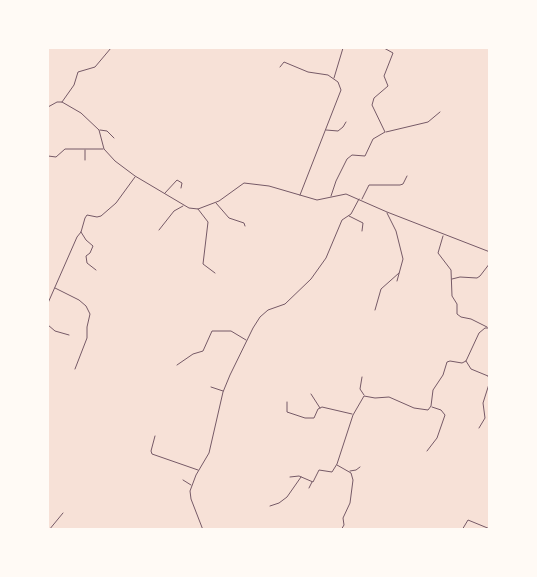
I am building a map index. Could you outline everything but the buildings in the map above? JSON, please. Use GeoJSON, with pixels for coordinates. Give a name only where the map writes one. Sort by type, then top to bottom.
{"type":"FeatureCollection","features":[{"type":"Feature","properties":{"kind":"street"},"geometry":{"type":"LineString","coordinates":[[62,102],[74,85],[78,72],[92,69],[111,48]]}},
{"type":"Feature","properties":{"kind":"street"},"geometry":{"type":"LineString","coordinates":[[334,79],[342,48]]}},
{"type":"Feature","properties":{"kind":"street"},"geometry":{"type":"LineString","coordinates":[[384,48],[393,53],[384,76],[388,86],[374,98],[372,105],[385,132]]}},
{"type":"Feature","properties":{"kind":"street"},"geometry":{"type":"LineString","coordinates":[[280,67],[284,62],[308,72],[328,75],[338,82],[341,90],[300,196]]}},
{"type":"Feature","properties":{"kind":"street"},"geometry":{"type":"LineString","coordinates":[[48,106],[56,102],[62,102],[81,113],[100,130],[107,131],[114,138]]}},
{"type":"Feature","properties":{"kind":"street"},"geometry":{"type":"LineString","coordinates":[[330,198],[336,180],[347,159],[352,155],[365,156],[373,139],[385,132],[428,122],[440,112]]}},
{"type":"Feature","properties":{"kind":"street"},"geometry":{"type":"LineString","coordinates":[[325,130],[338,131],[346,122]]}},
{"type":"Feature","properties":{"kind":"street"},"geometry":{"type":"LineString","coordinates":[[100,130],[104,149],[120,166],[189,208],[198,209],[216,203],[229,195],[240,184],[244,183],[269,186],[317,200],[343,194],[360,199],[387,212],[490,252]]}},
{"type":"Feature","properties":{"kind":"street"},"geometry":{"type":"LineString","coordinates":[[84,160],[85,149]]}},
{"type":"Feature","properties":{"kind":"street"},"geometry":{"type":"LineString","coordinates":[[48,156],[56,158],[65,150],[104,149]]}},
{"type":"Feature","properties":{"kind":"street"},"geometry":{"type":"LineString","coordinates":[[48,303],[76,237],[81,232],[86,216],[101,216],[116,203],[135,176]]}},
{"type":"Feature","properties":{"kind":"street"},"geometry":{"type":"LineString","coordinates":[[203,530],[191,499],[191,485],[210,451],[223,392],[256,322],[265,312],[273,307],[285,304],[311,279],[326,258],[342,220],[352,213],[369,185],[400,185],[403,184],[407,176]]}},
{"type":"Feature","properties":{"kind":"street"},"geometry":{"type":"LineString","coordinates":[[165,194],[177,180],[182,183],[181,188]]}},
{"type":"Feature","properties":{"kind":"street"},"geometry":{"type":"LineString","coordinates":[[216,203],[229,218],[244,223],[245,226]]}},
{"type":"Feature","properties":{"kind":"street"},"geometry":{"type":"LineString","coordinates":[[160,230],[174,211],[184,205]]}},
{"type":"Feature","properties":{"kind":"street"},"geometry":{"type":"LineString","coordinates":[[198,209],[208,222],[203,264],[215,273]]}},
{"type":"Feature","properties":{"kind":"street"},"geometry":{"type":"LineString","coordinates":[[387,212],[396,231],[403,260],[397,281]]}},
{"type":"Feature","properties":{"kind":"street"},"geometry":{"type":"LineString","coordinates":[[349,216],[363,223],[362,231]]}},
{"type":"Feature","properties":{"kind":"street"},"geometry":{"type":"LineString","coordinates":[[81,232],[93,246],[90,253],[86,256],[87,263],[96,270]]}},
{"type":"Feature","properties":{"kind":"street"},"geometry":{"type":"LineString","coordinates":[[443,234],[438,253],[449,267],[452,279],[452,296],[457,304],[456,312],[458,316],[471,319],[489,328]]}},
{"type":"Feature","properties":{"kind":"street"},"geometry":{"type":"LineString","coordinates":[[452,279],[480,276],[490,263]]}},
{"type":"Feature","properties":{"kind":"street"},"geometry":{"type":"LineString","coordinates":[[375,310],[381,289],[399,273]]}},
{"type":"Feature","properties":{"kind":"street"},"geometry":{"type":"LineString","coordinates":[[54,288],[78,300],[86,306],[90,314],[87,338],[75,368]]}},
{"type":"Feature","properties":{"kind":"street"},"geometry":{"type":"LineString","coordinates":[[48,326],[55,331],[69,335]]}},
{"type":"Feature","properties":{"kind":"street"},"geometry":{"type":"LineString","coordinates":[[362,377],[360,389],[364,396],[389,398],[419,410],[428,410],[431,406],[433,390],[443,376],[446,362],[462,363],[466,361],[479,333],[489,328]]}},
{"type":"Feature","properties":{"kind":"street"},"geometry":{"type":"LineString","coordinates":[[177,365],[193,354],[202,351],[212,331],[231,331],[247,340]]}},
{"type":"Feature","properties":{"kind":"street"},"geometry":{"type":"LineString","coordinates":[[466,361],[471,369],[488,376],[490,380],[483,402],[485,418],[479,428]]}},
{"type":"Feature","properties":{"kind":"street"},"geometry":{"type":"LineString","coordinates":[[211,387],[223,392]]}},
{"type":"Feature","properties":{"kind":"street"},"geometry":{"type":"LineString","coordinates":[[311,394],[320,408],[353,415]]}},
{"type":"Feature","properties":{"kind":"street"},"geometry":{"type":"LineString","coordinates":[[309,488],[319,470],[331,473],[353,415],[364,396]]}},
{"type":"Feature","properties":{"kind":"street"},"geometry":{"type":"LineString","coordinates":[[287,402],[286,412],[305,418],[314,418],[320,408]]}},
{"type":"Feature","properties":{"kind":"street"},"geometry":{"type":"LineString","coordinates":[[427,451],[437,438],[444,416],[441,410],[431,406]]}},
{"type":"Feature","properties":{"kind":"street"},"geometry":{"type":"LineString","coordinates":[[155,436],[152,454],[199,470]]}},
{"type":"Feature","properties":{"kind":"street"},"geometry":{"type":"LineString","coordinates":[[331,530],[340,530],[344,525],[343,518],[350,503],[353,489],[352,476],[348,471],[336,464]]}},
{"type":"Feature","properties":{"kind":"street"},"geometry":{"type":"LineString","coordinates":[[348,471],[356,470],[360,467]]}},
{"type":"Feature","properties":{"kind":"street"},"geometry":{"type":"LineString","coordinates":[[290,477],[301,476],[312,482]]}},
{"type":"Feature","properties":{"kind":"street"},"geometry":{"type":"LineString","coordinates":[[270,506],[279,503],[287,497],[301,476]]}},
{"type":"Feature","properties":{"kind":"street"},"geometry":{"type":"LineString","coordinates":[[183,480],[191,485]]}},
{"type":"Feature","properties":{"kind":"street"},"geometry":{"type":"LineString","coordinates":[[49,530],[63,513]]}},
{"type":"Feature","properties":{"kind":"street"},"geometry":{"type":"LineString","coordinates":[[462,530],[468,520],[490,529]]}}]}
